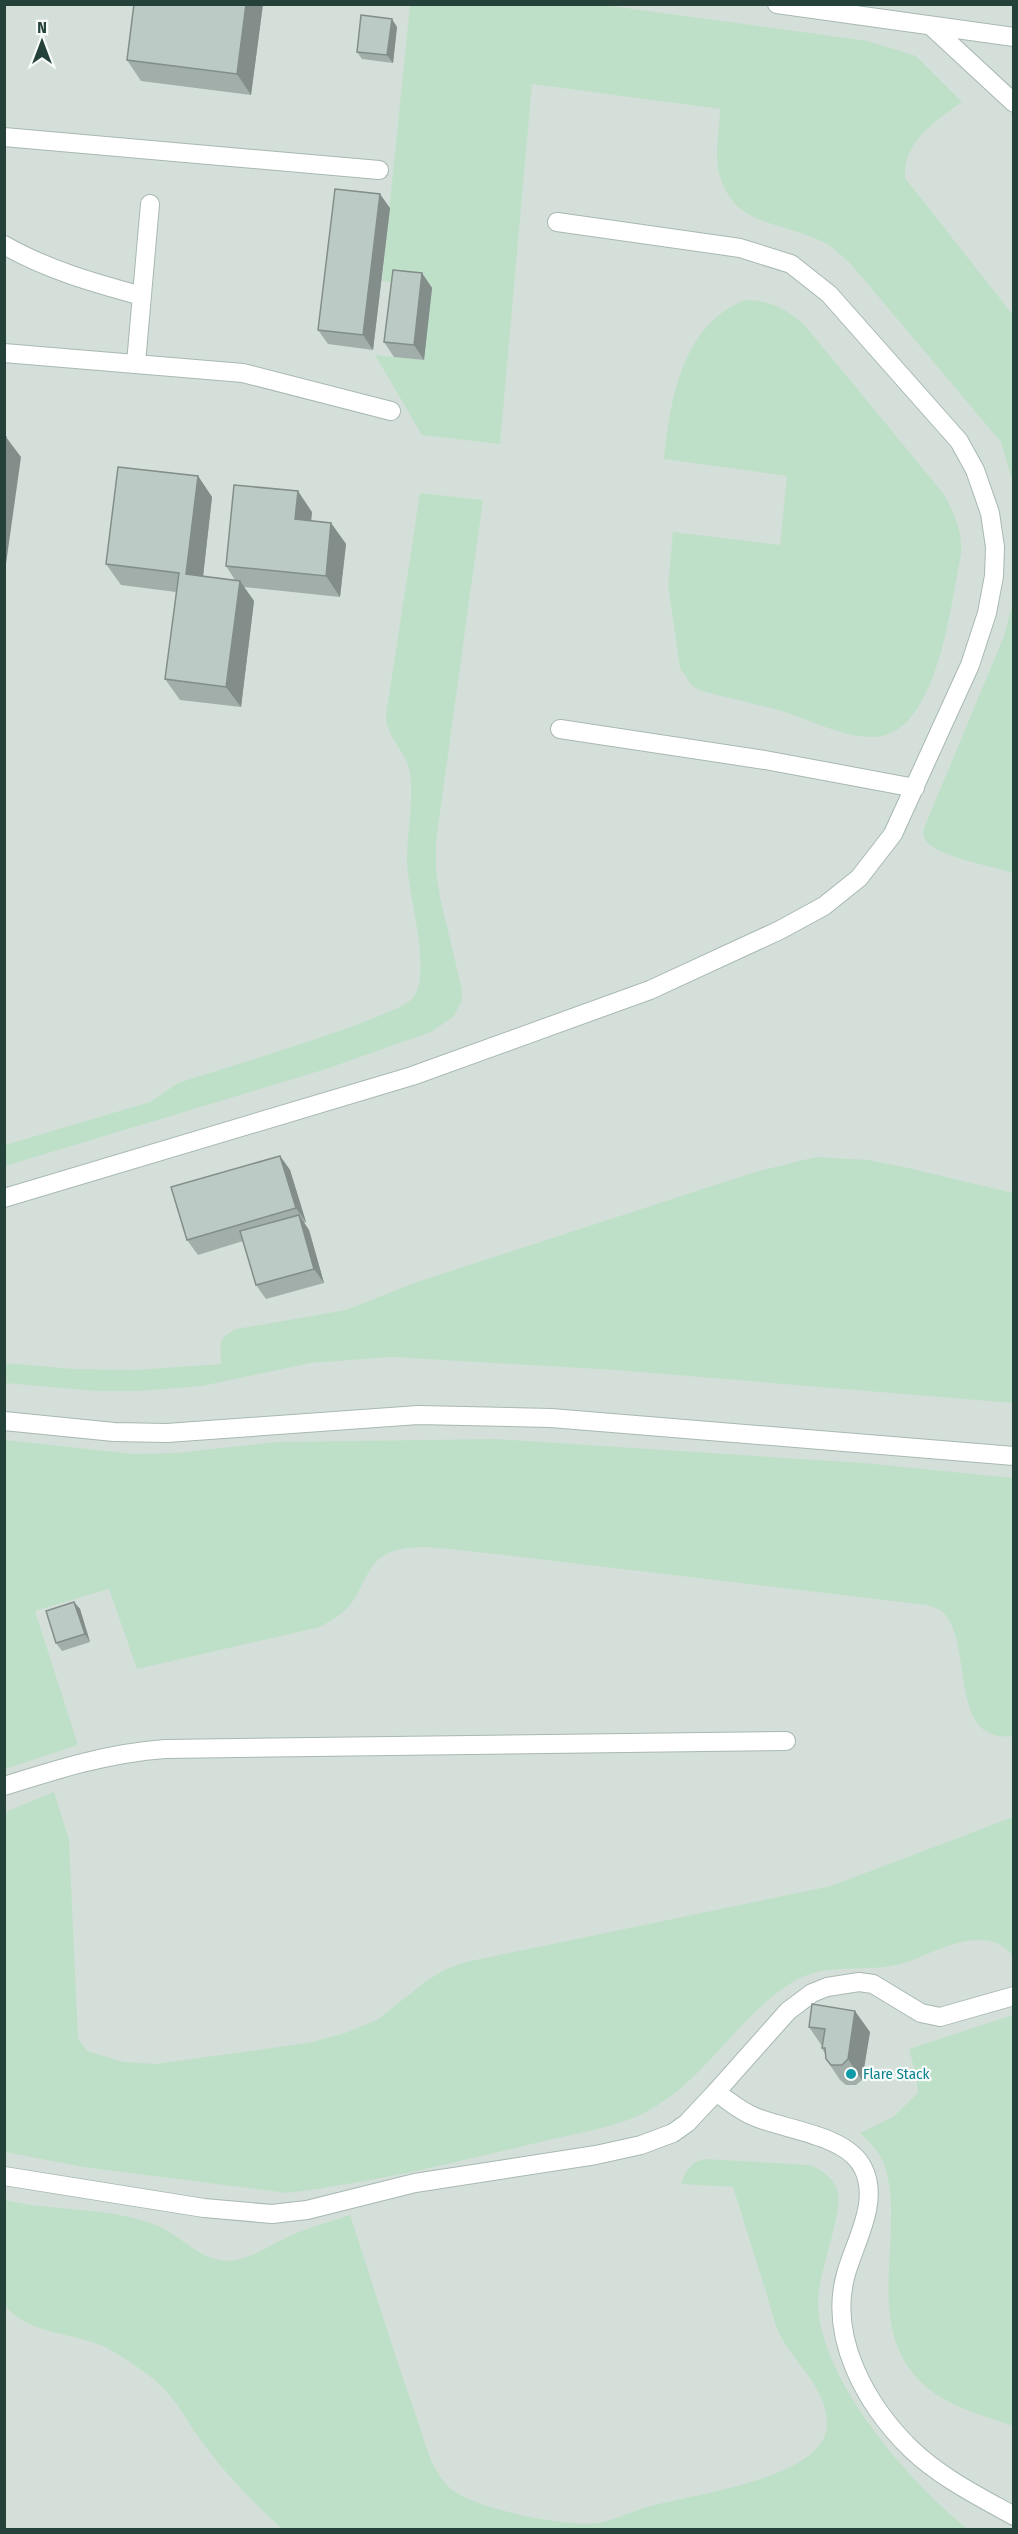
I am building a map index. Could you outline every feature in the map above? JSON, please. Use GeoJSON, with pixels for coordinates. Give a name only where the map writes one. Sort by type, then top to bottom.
{"type":"FeatureCollection","features":[{"type":"Feature","properties":{"kind":"lane"},"geometry":{"type":"LineString","coordinates":[[777,4],[1014,37]]}},
{"type":"Feature","properties":{"kind":"lane"},"geometry":{"type":"LineString","coordinates":[[932,27],[1014,103]]}},
{"type":"Feature","properties":{"kind":"lane"},"geometry":{"type":"LineString","coordinates":[[4,137],[379,170]]}},
{"type":"Feature","properties":{"kind":"lane"},"geometry":{"type":"LineString","coordinates":[[136,363],[150,204]]}},
{"type":"Feature","properties":{"kind":"lane"},"geometry":{"type":"LineString","coordinates":[[4,1198],[411,1076],[650,990],[780,930],[841,894],[859,878],[882,850],[915,788],[970,665],[987,613],[994,576],[995,547],[990,513],[975,470],[958,441],[829,294],[791,264],[740,248],[557,222]]}},
{"type":"Feature","properties":{"kind":"lane"},"geometry":{"type":"LineString","coordinates":[[4,245],[36,263],[63,273],[142,296]]}},
{"type":"Feature","properties":{"kind":"lane"},"geometry":{"type":"LineString","coordinates":[[4,353],[243,373],[391,411]]}},
{"type":"Feature","properties":{"kind":"lane"},"geometry":{"type":"LineString","coordinates":[[560,729],[765,760],[915,788]]}},
{"type":"Feature","properties":{"kind":"lane"},"geometry":{"type":"LineString","coordinates":[[4,1421],[114,1432],[167,1433],[407,1416],[551,1418],[1014,1456]]}},
{"type":"Feature","properties":{"kind":"lane"},"geometry":{"type":"LineString","coordinates":[[4,1786],[78,1762],[127,1752],[165,1749],[786,1741]]}},
{"type":"Feature","properties":{"kind":"lane"},"geometry":{"type":"LineString","coordinates":[[4,2176],[204,2208],[272,2214],[307,2210],[415,2182],[596,2155],[641,2145],[674,2133],[687,2123],[716,2092],[788,2011],[812,1993],[827,1987],[859,1982],[873,1984],[921,2013],[940,2017],[1014,1996]]}},
{"type":"Feature","properties":{"kind":"lane"},"geometry":{"type":"LineString","coordinates":[[716,2092],[755,2117],[838,2144],[854,2156],[863,2168],[867,2181],[868,2211],[846,2274],[840,2317],[843,2335],[861,2380],[877,2408],[910,2449],[965,2489],[1014,2516]]}},
{"type":"Feature","properties":{"kind":"shaded area"},"geometry":{"type":"Polygon","coordinates":[[[5,5],[1013,5],[1013,2529],[5,2529],[5,5]]]}},
{"type":"Feature","properties":{"kind":"green space"},"geometry":{"type":"Polygon","coordinates":[[[410,5],[604,5],[868,41],[916,56],[962,102],[932,125],[915,143],[909,153],[905,178],[1013,315],[1013,483],[1001,442],[850,263],[825,243],[748,214],[736,204],[726,191],[719,173],[717,149],[720,109],[532,84],[500,444],[422,435],[375,355],[394,357],[403,284],[382,281],[410,5]]]}},
{"type":"Feature","properties":{"kind":"green space"},"geometry":{"type":"Polygon","coordinates":[[[746,300],[772,304],[794,316],[807,328],[943,493],[957,522],[961,538],[961,555],[938,663],[927,691],[913,715],[896,731],[874,737],[839,732],[782,711],[702,691],[692,686],[680,668],[668,586],[673,532],[780,545],[787,476],[664,459],[670,413],[683,366],[707,326],[724,311],[746,300]]]}},
{"type":"Feature","properties":{"kind":"green space"},"geometry":{"type":"Polygon","coordinates":[[[420,493],[483,500],[436,842],[436,871],[440,897],[462,990],[462,1001],[453,1017],[431,1032],[326,1069],[5,1166],[5,1145],[150,1102],[178,1083],[342,1030],[401,1006],[413,998],[418,986],[420,951],[407,859],[411,805],[410,773],[405,758],[389,731],[386,715],[420,493]]]}},
{"type":"Feature","properties":{"kind":"green space"},"geometry":{"type":"Polygon","coordinates":[[[1013,602],[1014,873],[941,851],[926,841],[923,833],[1004,636],[1013,602]]]}},
{"type":"Feature","properties":{"kind":"green space"},"geometry":{"type":"Polygon","coordinates":[[[816,1157],[868,1160],[1013,1193],[1013,1403],[616,1370],[391,1357],[311,1363],[202,1386],[139,1391],[96,1391],[5,1383],[5,1363],[74,1369],[135,1370],[221,1364],[222,1339],[236,1329],[346,1310],[414,1283],[755,1172],[816,1157]]]}},
{"type":"Feature","properties":{"kind":"green space"},"geometry":{"type":"Polygon","coordinates":[[[495,1439],[863,1463],[1013,1478],[1013,1736],[992,1734],[978,1724],[970,1707],[951,1623],[940,1610],[927,1605],[421,1547],[397,1550],[377,1561],[350,1605],[320,1627],[137,1669],[109,1589],[35,1611],[78,1745],[5,1769],[5,1440],[134,1454],[176,1453],[278,1442],[495,1439]]]}},
{"type":"Feature","properties":{"kind":"green space"},"geometry":{"type":"Polygon","coordinates":[[[54,1792],[69,1840],[78,2038],[87,2051],[124,2062],[155,2064],[308,2043],[345,2033],[377,2020],[425,1982],[444,1970],[466,1962],[831,1886],[1013,1817],[1013,1956],[1002,1946],[990,1941],[977,1940],[949,1945],[897,1965],[840,1969],[811,1974],[798,1979],[756,2011],[680,2089],[658,2105],[633,2118],[610,2126],[443,2165],[350,2184],[287,2193],[83,2167],[5,2152],[5,1812],[54,1792]]]}},
{"type":"Feature","properties":{"kind":"green space"},"geometry":{"type":"Polygon","coordinates":[[[1014,2015],[1013,2426],[965,2409],[937,2395],[916,2376],[901,2356],[893,2333],[889,2309],[891,2206],[888,2177],[880,2156],[860,2133],[893,2117],[918,2093],[917,2079],[909,2049],[1014,2015]]]}},
{"type":"Feature","properties":{"kind":"green space"},"geometry":{"type":"Polygon","coordinates":[[[705,2159],[810,2165],[822,2171],[832,2181],[837,2189],[837,2212],[822,2276],[818,2305],[823,2335],[835,2366],[852,2398],[896,2458],[921,2486],[968,2529],[282,2529],[223,2468],[175,2401],[152,2378],[103,2346],[25,2322],[5,2305],[5,2200],[101,2212],[140,2220],[168,2231],[206,2256],[228,2261],[246,2257],[297,2233],[350,2215],[425,2443],[442,2480],[461,2495],[520,2515],[583,2524],[603,2522],[648,2507],[753,2482],[782,2471],[805,2458],[821,2442],[827,2423],[825,2410],[816,2387],[786,2346],[778,2330],[733,2187],[681,2184],[690,2167],[705,2159]]]}},
{"type":"Feature","properties":{"kind":"building"},"geometry":{"type":"Polygon","coordinates":[[[134,4],[246,4],[237,74],[127,60],[134,4]]]}},
{"type":"Feature","properties":{"kind":"building"},"geometry":{"type":"Polygon","coordinates":[[[361,15],[392,19],[387,55],[357,52],[361,15]]]}},
{"type":"Feature","properties":{"kind":"building"},"geometry":{"type":"Polygon","coordinates":[[[335,189],[380,194],[363,335],[318,330],[335,189]]]}},
{"type":"Feature","properties":{"kind":"building"},"geometry":{"type":"Polygon","coordinates":[[[393,270],[422,273],[414,345],[384,342],[393,270]]]}},
{"type":"Feature","properties":{"kind":"building"},"geometry":{"type":"Polygon","coordinates":[[[118,467],[198,476],[186,574],[240,581],[226,687],[165,679],[179,573],[106,564],[118,467]]]}},
{"type":"Feature","properties":{"kind":"building"},"geometry":{"type":"Polygon","coordinates":[[[234,485],[298,491],[295,519],[331,523],[326,576],[226,566],[234,485]]]}},
{"type":"Feature","properties":{"kind":"building"},"geometry":{"type":"Polygon","coordinates":[[[280,1156],[296,1208],[187,1240],[171,1187],[280,1156]]]}},
{"type":"Feature","properties":{"kind":"building"},"geometry":{"type":"Polygon","coordinates":[[[299,1215],[314,1269],[256,1285],[240,1231],[299,1215]]]}},
{"type":"Feature","properties":{"kind":"building"},"geometry":{"type":"Polygon","coordinates":[[[74,1602],[85,1634],[56,1643],[46,1611],[74,1602]]]}},
{"type":"Feature","properties":{"kind":"building"},"geometry":{"type":"Polygon","coordinates":[[[812,2004],[855,2011],[848,2059],[842,2065],[831,2065],[826,2059],[825,2048],[822,2048],[825,2029],[809,2027],[812,2004]]]}},
{"type":"Feature","properties":{"kind":"place","name":"Flare Stack"},"geometry":{"type":"Point","coordinates":[851,2074]}}]}
